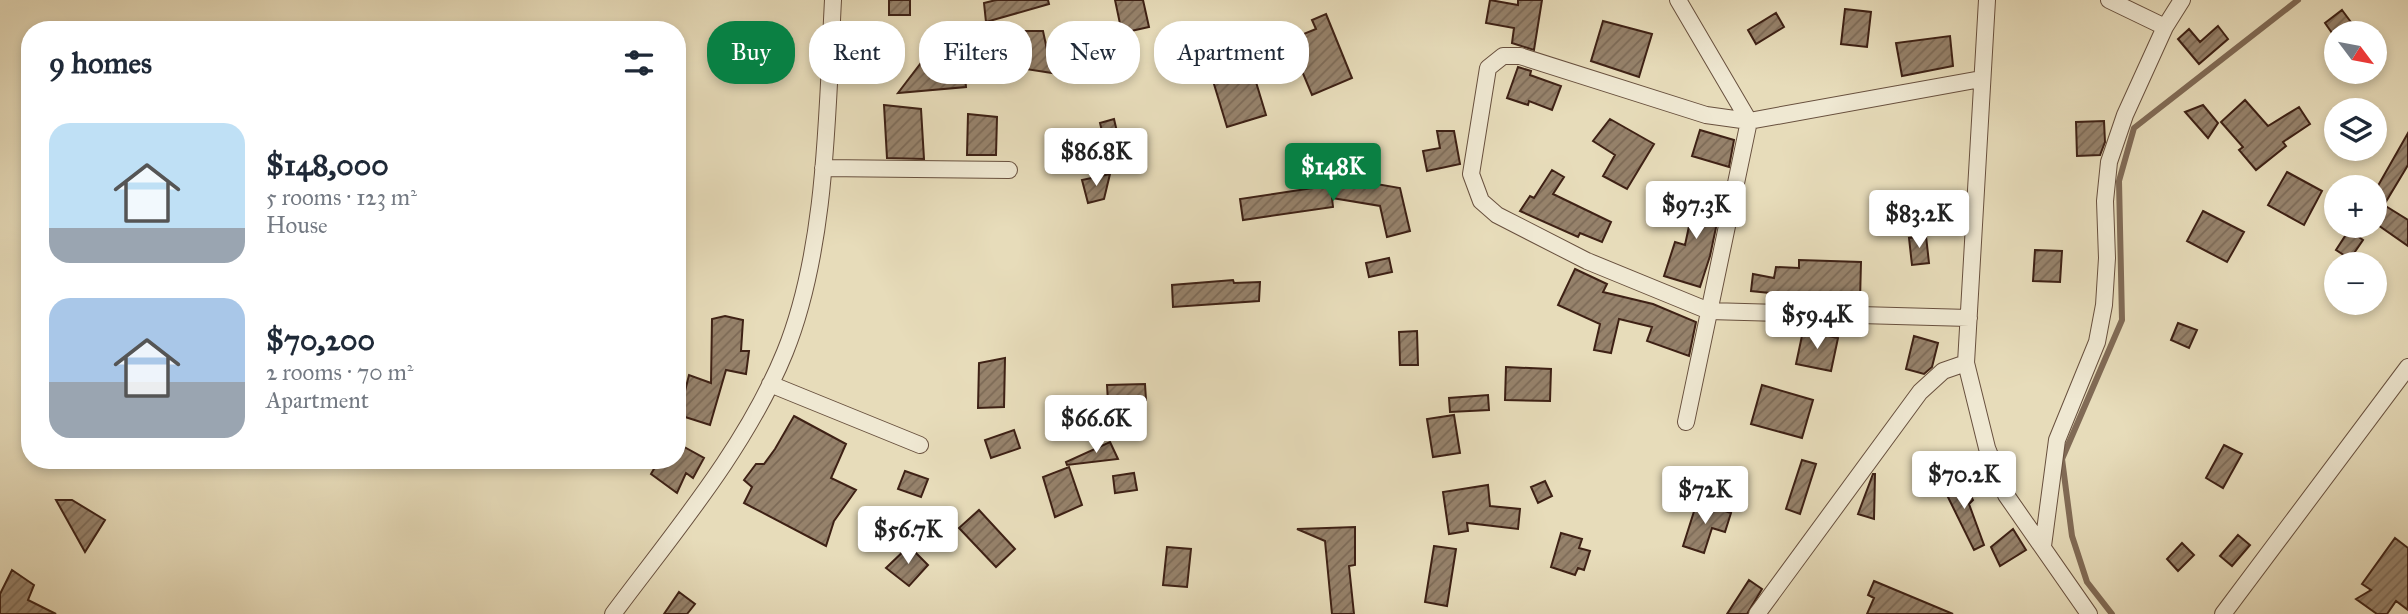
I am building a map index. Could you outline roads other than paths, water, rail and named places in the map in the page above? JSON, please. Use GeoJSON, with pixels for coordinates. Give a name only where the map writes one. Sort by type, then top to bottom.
{"type":"FeatureCollection","features":[{"type":"Feature","properties":{"kind":"street"},"geometry":{"type":"LineString","coordinates":[[612,614],[724,461],[771,384],[786,350],[805,285],[823,168],[833,0]]}},
{"type":"Feature","properties":{"kind":"street"},"geometry":{"type":"LineString","coordinates":[[1678,0],[1749,121],[1686,422]]}},
{"type":"Feature","properties":{"kind":"street"},"geometry":{"type":"LineString","coordinates":[[1987,0],[1966,363],[1987,448],[2006,495],[2089,614]]}},
{"type":"Feature","properties":{"kind":"street"},"geometry":{"type":"LineString","coordinates":[[2109,0],[2165,27]]}},
{"type":"Feature","properties":{"kind":"street"},"geometry":{"type":"LineString","coordinates":[[2043,546],[2057,440],[2097,342],[2104,306],[2107,258],[2105,201],[2109,162],[2125,115],[2165,27],[2182,0]]}},
{"type":"Feature","properties":{"kind":"street"},"geometry":{"type":"LineString","coordinates":[[1969,318],[1709,311],[1587,261],[1497,215],[1481,201],[1471,174],[1488,68],[1503,56],[1520,57],[1706,115],[1749,121],[1981,79]]}},
{"type":"Feature","properties":{"kind":"street"},"geometry":{"type":"LineString","coordinates":[[823,168],[1009,170]]}},
{"type":"Feature","properties":{"kind":"street"},"geometry":{"type":"LineString","coordinates":[[1757,614],[1920,392],[1943,372],[1966,363]]}},
{"type":"Feature","properties":{"kind":"street"},"geometry":{"type":"LineString","coordinates":[[2223,614],[2408,367]]}},
{"type":"Feature","properties":{"kind":"street"},"geometry":{"type":"LineString","coordinates":[[771,384],[920,445]]}},
{"type":"Feature","properties":{"kind":"waterway"},"geometry":{"type":"LineString","coordinates":[[2112,614],[2087,582],[2072,536],[2062,459],[2122,320],[2119,181],[2134,128],[2298,0]]}}]}
